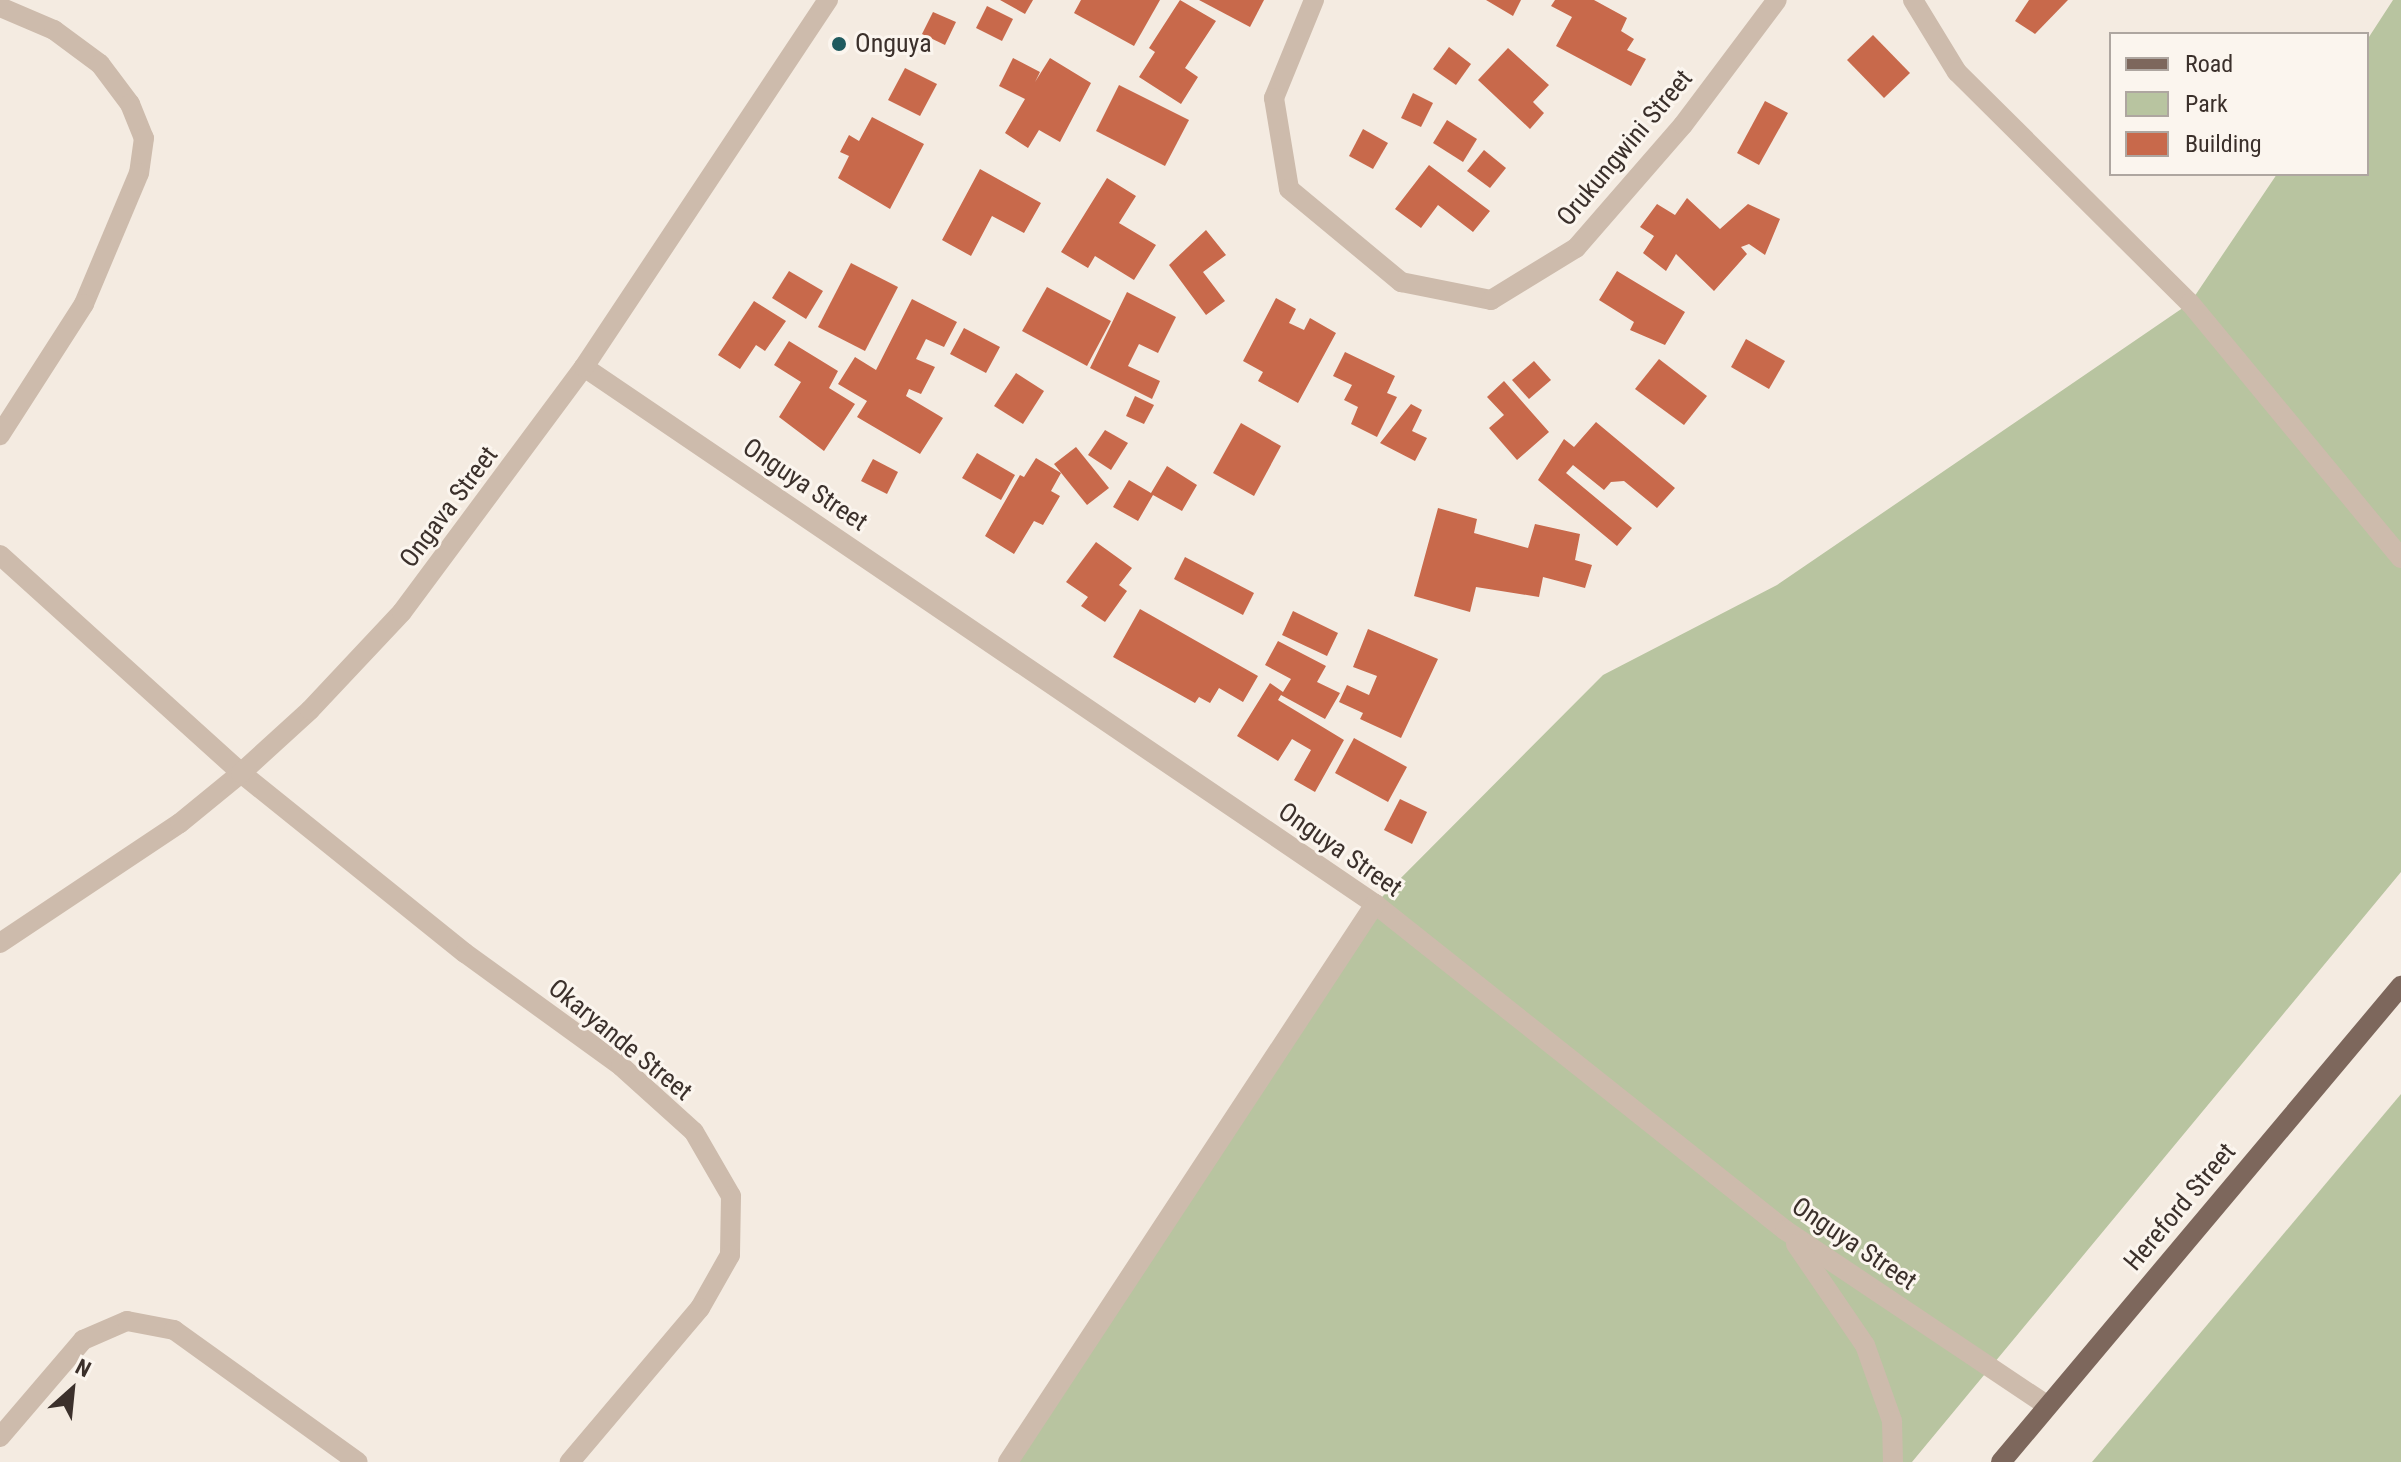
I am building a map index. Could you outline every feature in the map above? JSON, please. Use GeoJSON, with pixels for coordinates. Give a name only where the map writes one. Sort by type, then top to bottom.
{"type":"FeatureCollection","features":[{"type":"Feature","properties":{"kind":"main road","name":"Hereford Street"},"geometry":{"type":"LineString","coordinates":[[2001,1462],[2401,986]]}},
{"type":"Feature","properties":{"kind":"street","name":"Ongava Street"},"geometry":{"type":"LineString","coordinates":[[0,943],[167,832],[241,773],[310,710],[402,612],[584,367],[828,0]]}},
{"type":"Feature","properties":{"kind":"street","name":"Orukungwini Street"},"geometry":{"type":"LineString","coordinates":[[1314,0],[1274,98],[1289,189],[1401,282],[1491,300],[1576,248],[1683,125],[1777,0]]}},
{"type":"Feature","properties":{"kind":"street"},"geometry":{"type":"LineString","coordinates":[[1913,0],[1957,72],[2190,303],[2401,558]]}},
{"type":"Feature","properties":{"kind":"street"},"geometry":{"type":"LineString","coordinates":[[0,7],[54,30],[100,64],[130,104],[144,138],[139,173],[84,304],[18,414],[0,435]]}},
{"type":"Feature","properties":{"kind":"street","name":"Onguya Street"},"geometry":{"type":"LineString","coordinates":[[584,367],[1375,904],[1785,1230],[2046,1405]]}},
{"type":"Feature","properties":{"kind":"street","name":"Okaryande Street"},"geometry":{"type":"LineString","coordinates":[[0,555],[241,773],[465,953],[621,1066],[694,1132],[731,1196],[730,1255],[700,1308],[570,1462]]}},
{"type":"Feature","properties":{"kind":"street"},"geometry":{"type":"LineString","coordinates":[[1008,1462],[1375,904]]}},
{"type":"Feature","properties":{"kind":"street"},"geometry":{"type":"LineString","coordinates":[[1785,1230],[1865,1345],[1892,1421],[1893,1462]]}},
{"type":"Feature","properties":{"kind":"street"},"geometry":{"type":"LineString","coordinates":[[0,1437],[83,1340],[127,1321],[174,1330],[358,1462]]}},
{"type":"Feature","properties":{"kind":"green space"},"geometry":{"type":"Polygon","coordinates":[[[2393,0],[2401,0],[2401,872],[1912,1462],[1008,1462],[1375,904],[1603,675],[1777,585],[2190,303],[2276,176],[2369,176],[2369,37],[2393,0]]]}},
{"type":"Feature","properties":{"kind":"green space"},"geometry":{"type":"Polygon","coordinates":[[[2401,1094],[2401,1462],[2092,1462],[2401,1094]]]}},
{"type":"Feature","properties":{"kind":"building"},"geometry":{"type":"Polygon","coordinates":[[[1000,0],[1033,0],[1025,14],[1000,0]]]}},
{"type":"Feature","properties":{"kind":"building"},"geometry":{"type":"Polygon","coordinates":[[[1081,0],[1160,0],[1134,46],[1074,13],[1081,0]]]}},
{"type":"Feature","properties":{"kind":"building"},"geometry":{"type":"Polygon","coordinates":[[[1180,0],[1216,21],[1185,68],[1198,77],[1181,104],[1139,77],[1155,52],[1149,48],[1180,0]]]}},
{"type":"Feature","properties":{"kind":"building"},"geometry":{"type":"Polygon","coordinates":[[[1199,0],[1264,0],[1250,27],[1199,0]]]}},
{"type":"Feature","properties":{"kind":"building"},"geometry":{"type":"Polygon","coordinates":[[[1486,0],[1521,0],[1513,16],[1486,0]]]}},
{"type":"Feature","properties":{"kind":"building"},"geometry":{"type":"Polygon","coordinates":[[[1555,0],[1594,0],[1627,18],[1621,31],[1634,39],[1627,50],[1646,59],[1631,86],[1556,46],[1572,17],[1551,6],[1555,0]]]}},
{"type":"Feature","properties":{"kind":"building"},"geometry":{"type":"Polygon","coordinates":[[[2029,0],[2068,0],[2035,34],[2015,21],[2029,0]]]}},
{"type":"Feature","properties":{"kind":"building"},"geometry":{"type":"Polygon","coordinates":[[[987,6],[1013,19],[1002,41],[976,28],[987,6]]]}},
{"type":"Feature","properties":{"kind":"building"},"geometry":{"type":"Polygon","coordinates":[[[933,12],[956,22],[945,45],[922,34],[933,12]]]}},
{"type":"Feature","properties":{"kind":"building"},"geometry":{"type":"Polygon","coordinates":[[[1873,35],[1910,73],[1884,98],[1847,60],[1873,35]]]}},
{"type":"Feature","properties":{"kind":"building"},"geometry":{"type":"Polygon","coordinates":[[[1449,47],[1471,64],[1456,85],[1433,69],[1449,47]]]}},
{"type":"Feature","properties":{"kind":"building"},"geometry":{"type":"Polygon","coordinates":[[[1508,48],[1549,85],[1533,102],[1544,113],[1530,129],[1478,80],[1508,48]]]}},
{"type":"Feature","properties":{"kind":"building"},"geometry":{"type":"Polygon","coordinates":[[[1013,58],[1040,72],[1035,82],[1050,58],[1091,83],[1060,142],[1039,130],[1028,148],[1005,133],[1025,99],[999,86],[1013,58]]]}},
{"type":"Feature","properties":{"kind":"building"},"geometry":{"type":"Polygon","coordinates":[[[905,68],[937,84],[920,116],[888,100],[905,68]]]}},
{"type":"Feature","properties":{"kind":"building"},"geometry":{"type":"Polygon","coordinates":[[[1119,85],[1189,120],[1165,166],[1096,131],[1119,85]]]}},
{"type":"Feature","properties":{"kind":"building"},"geometry":{"type":"Polygon","coordinates":[[[1413,93],[1433,103],[1421,127],[1401,118],[1413,93]]]}},
{"type":"Feature","properties":{"kind":"building"},"geometry":{"type":"Polygon","coordinates":[[[1765,101],[1788,113],[1759,165],[1737,153],[1765,101]]]}},
{"type":"Feature","properties":{"kind":"building"},"geometry":{"type":"Polygon","coordinates":[[[872,117],[924,144],[890,209],[838,178],[849,156],[840,152],[849,135],[859,141],[872,117]]]}},
{"type":"Feature","properties":{"kind":"building"},"geometry":{"type":"Polygon","coordinates":[[[1447,120],[1477,139],[1463,162],[1433,143],[1447,120]]]}},
{"type":"Feature","properties":{"kind":"building"},"geometry":{"type":"Polygon","coordinates":[[[1363,129],[1388,143],[1373,169],[1349,156],[1363,129]]]}},
{"type":"Feature","properties":{"kind":"building"},"geometry":{"type":"Polygon","coordinates":[[[1484,150],[1506,168],[1490,188],[1467,171],[1484,150]]]}},
{"type":"Feature","properties":{"kind":"building"},"geometry":{"type":"Polygon","coordinates":[[[1429,165],[1490,211],[1473,232],[1438,205],[1421,228],[1395,209],[1429,165]]]}},
{"type":"Feature","properties":{"kind":"building"},"geometry":{"type":"Polygon","coordinates":[[[980,169],[1041,203],[1024,233],[992,216],[971,256],[942,240],[980,169]]]}},
{"type":"Feature","properties":{"kind":"building"},"geometry":{"type":"Polygon","coordinates":[[[1107,178],[1136,196],[1119,223],[1156,245],[1134,280],[1095,256],[1088,268],[1061,252],[1107,178]]]}},
{"type":"Feature","properties":{"kind":"building"},"geometry":{"type":"Polygon","coordinates":[[[1687,198],[1720,229],[1748,204],[1780,219],[1765,255],[1749,244],[1741,247],[1747,254],[1714,291],[1676,254],[1666,271],[1643,253],[1654,236],[1640,227],[1657,204],[1675,215],[1687,198]]]}},
{"type":"Feature","properties":{"kind":"building"},"geometry":{"type":"Polygon","coordinates":[[[1206,230],[1226,255],[1203,272],[1225,301],[1206,315],[1169,265],[1206,230]]]}},
{"type":"Feature","properties":{"kind":"building"},"geometry":{"type":"Polygon","coordinates":[[[851,263],[898,287],[865,351],[818,327],[851,263]]]}},
{"type":"Feature","properties":{"kind":"building"},"geometry":{"type":"Polygon","coordinates":[[[789,271],[823,291],[806,319],[772,298],[789,271]]]}},
{"type":"Feature","properties":{"kind":"building"},"geometry":{"type":"Polygon","coordinates":[[[1617,271],[1685,312],[1665,345],[1630,330],[1634,322],[1599,300],[1617,271]]]}},
{"type":"Feature","properties":{"kind":"building"},"geometry":{"type":"Polygon","coordinates":[[[1047,287],[1111,321],[1087,366],[1022,331],[1047,287]]]}},
{"type":"Feature","properties":{"kind":"building"},"geometry":{"type":"Polygon","coordinates":[[[1127,292],[1176,317],[1158,353],[1139,344],[1128,366],[1160,381],[1152,399],[1090,368],[1127,292]]]}},
{"type":"Feature","properties":{"kind":"building"},"geometry":{"type":"Polygon","coordinates":[[[1276,298],[1296,309],[1289,323],[1304,330],[1310,318],[1336,333],[1298,403],[1258,381],[1263,372],[1243,361],[1276,298]]]}},
{"type":"Feature","properties":{"kind":"building"},"geometry":{"type":"Polygon","coordinates":[[[912,299],[957,322],[944,347],[926,339],[916,359],[935,367],[921,394],[909,389],[906,396],[943,418],[920,454],[857,417],[867,401],[838,384],[855,357],[876,370],[912,299]]]}},
{"type":"Feature","properties":{"kind":"building"},"geometry":{"type":"Polygon","coordinates":[[[754,301],[786,321],[765,351],[756,345],[740,369],[718,355],[754,301]]]}},
{"type":"Feature","properties":{"kind":"building"},"geometry":{"type":"Polygon","coordinates":[[[964,328],[1000,347],[986,373],[950,354],[964,328]]]}},
{"type":"Feature","properties":{"kind":"building"},"geometry":{"type":"Polygon","coordinates":[[[1746,339],[1785,361],[1769,389],[1731,367],[1746,339]]]}},
{"type":"Feature","properties":{"kind":"building"},"geometry":{"type":"Polygon","coordinates":[[[789,341],[838,371],[829,388],[855,404],[824,451],[779,417],[801,382],[774,365],[789,341]]]}},
{"type":"Feature","properties":{"kind":"building"},"geometry":{"type":"Polygon","coordinates":[[[1345,352],[1395,376],[1387,393],[1397,397],[1377,437],[1351,424],[1358,407],[1344,400],[1352,385],[1333,376],[1345,352]]]}},
{"type":"Feature","properties":{"kind":"building"},"geometry":{"type":"Polygon","coordinates":[[[1659,359],[1707,396],[1684,425],[1635,389],[1659,359]]]}},
{"type":"Feature","properties":{"kind":"building"},"geometry":{"type":"Polygon","coordinates":[[[1534,361],[1551,380],[1529,399],[1512,380],[1534,361]]]}},
{"type":"Feature","properties":{"kind":"building"},"geometry":{"type":"Polygon","coordinates":[[[1016,373],[1044,391],[1023,424],[994,406],[1016,373]]]}},
{"type":"Feature","properties":{"kind":"building"},"geometry":{"type":"Polygon","coordinates":[[[1504,381],[1549,432],[1517,460],[1489,428],[1504,415],[1487,397],[1504,381]]]}},
{"type":"Feature","properties":{"kind":"building"},"geometry":{"type":"Polygon","coordinates":[[[1135,396],[1154,405],[1144,424],[1126,416],[1135,396]]]}},
{"type":"Feature","properties":{"kind":"building"},"geometry":{"type":"Polygon","coordinates":[[[1411,404],[1422,410],[1412,431],[1427,438],[1415,461],[1380,443],[1411,404]]]}},
{"type":"Feature","properties":{"kind":"building"},"geometry":{"type":"Polygon","coordinates":[[[1596,422],[1675,488],[1657,508],[1624,481],[1611,482],[1604,490],[1573,465],[1566,473],[1632,528],[1617,546],[1538,480],[1564,439],[1574,447],[1596,422]]]}},
{"type":"Feature","properties":{"kind":"building"},"geometry":{"type":"Polygon","coordinates":[[[1241,423],[1281,446],[1254,496],[1213,473],[1241,423]]]}},
{"type":"Feature","properties":{"kind":"building"},"geometry":{"type":"Polygon","coordinates":[[[1105,430],[1128,443],[1111,470],[1088,455],[1105,430]]]}},
{"type":"Feature","properties":{"kind":"building"},"geometry":{"type":"Polygon","coordinates":[[[1076,447],[1109,488],[1087,505],[1054,464],[1076,447]]]}},
{"type":"Feature","properties":{"kind":"building"},"geometry":{"type":"Polygon","coordinates":[[[977,453],[1015,475],[1001,500],[962,478],[977,453]]]}},
{"type":"Feature","properties":{"kind":"building"},"geometry":{"type":"Polygon","coordinates":[[[1036,458],[1061,473],[1051,491],[1060,496],[1043,525],[1034,521],[1014,554],[985,536],[1020,475],[1024,477],[1036,458]]]}},
{"type":"Feature","properties":{"kind":"building"},"geometry":{"type":"Polygon","coordinates":[[[873,459],[898,472],[887,494],[861,481],[873,459]]]}},
{"type":"Feature","properties":{"kind":"building"},"geometry":{"type":"Polygon","coordinates":[[[1167,466],[1197,485],[1182,511],[1153,495],[1138,521],[1113,507],[1129,480],[1151,493],[1167,466]]]}},
{"type":"Feature","properties":{"kind":"building"},"geometry":{"type":"Polygon","coordinates":[[[1438,508],[1477,519],[1474,533],[1528,548],[1535,524],[1580,534],[1575,560],[1592,565],[1585,588],[1543,577],[1539,597],[1476,587],[1470,612],[1414,596],[1438,508]]]}},
{"type":"Feature","properties":{"kind":"building"},"geometry":{"type":"Polygon","coordinates":[[[1096,542],[1132,568],[1119,585],[1127,591],[1105,622],[1081,606],[1088,597],[1066,582],[1096,542]]]}},
{"type":"Feature","properties":{"kind":"building"},"geometry":{"type":"Polygon","coordinates":[[[1185,557],[1254,593],[1243,615],[1174,579],[1185,557]]]}},
{"type":"Feature","properties":{"kind":"building"},"geometry":{"type":"Polygon","coordinates":[[[1140,609],[1258,676],[1243,702],[1219,688],[1210,703],[1199,697],[1195,703],[1113,657],[1140,609]]]}},
{"type":"Feature","properties":{"kind":"building"},"geometry":{"type":"Polygon","coordinates":[[[1293,611],[1338,633],[1327,656],[1282,635],[1293,611]]]}},
{"type":"Feature","properties":{"kind":"building"},"geometry":{"type":"Polygon","coordinates":[[[1368,629],[1438,659],[1401,738],[1360,719],[1363,713],[1339,702],[1347,685],[1369,695],[1377,676],[1353,667],[1368,629]]]}},
{"type":"Feature","properties":{"kind":"building"},"geometry":{"type":"Polygon","coordinates":[[[1278,641],[1326,666],[1317,682],[1340,693],[1325,719],[1281,695],[1278,700],[1344,740],[1315,792],[1294,780],[1311,750],[1292,739],[1278,761],[1237,736],[1270,683],[1283,692],[1291,679],[1265,665],[1278,641]]]}},
{"type":"Feature","properties":{"kind":"building"},"geometry":{"type":"Polygon","coordinates":[[[1354,738],[1407,767],[1388,802],[1335,773],[1354,738]]]}},
{"type":"Feature","properties":{"kind":"building"},"geometry":{"type":"Polygon","coordinates":[[[1400,799],[1427,812],[1412,844],[1384,830],[1400,799]]]}},
{"type":"Feature","properties":{"kind":"place","name":"Onguya"},"geometry":{"type":"Point","coordinates":[839,44]}}]}
